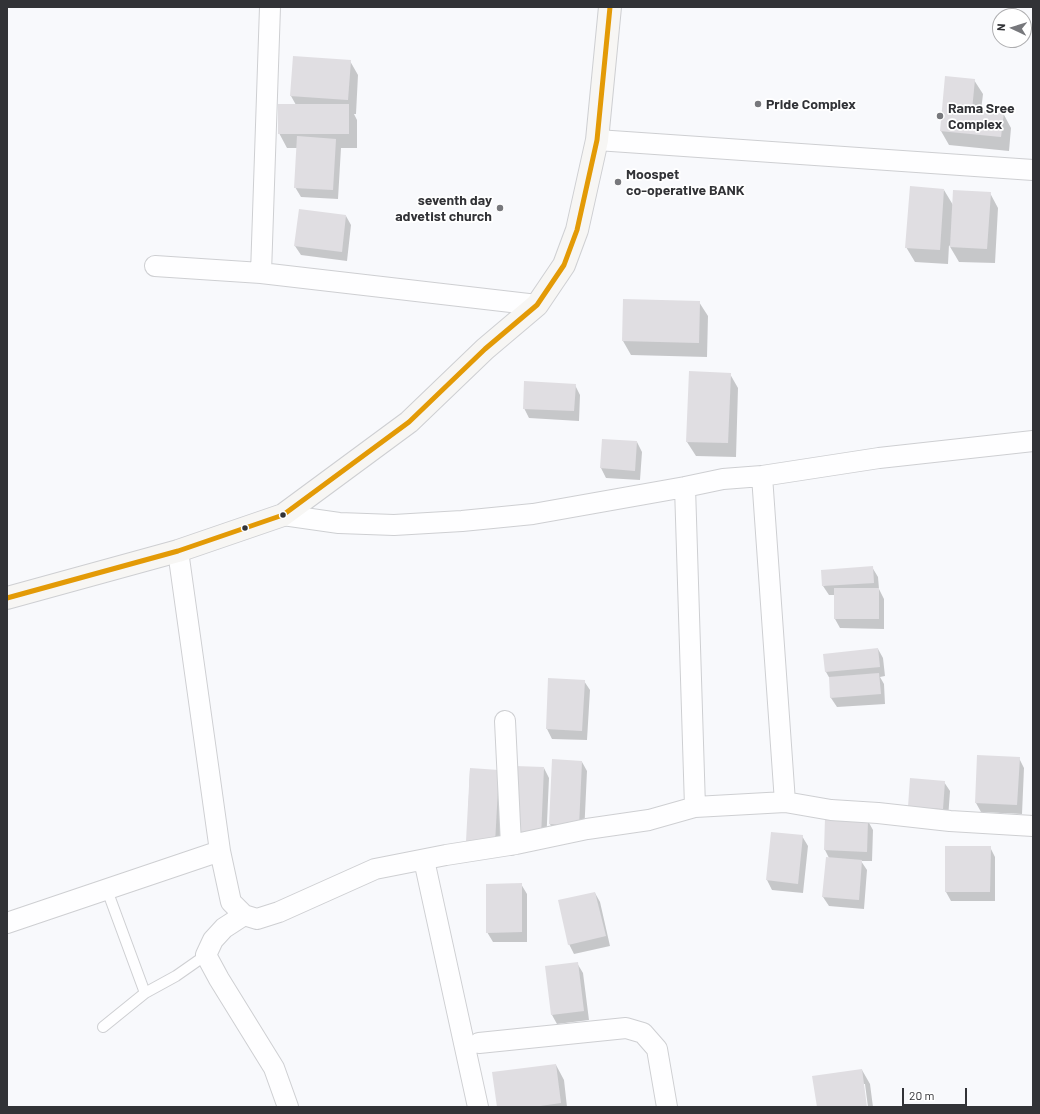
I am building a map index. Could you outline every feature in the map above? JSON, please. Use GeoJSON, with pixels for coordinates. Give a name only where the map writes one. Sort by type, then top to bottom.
{"type":"FeatureCollection","features":[{"type":"Feature","properties":{"kind":"main road"},"geometry":{"type":"LineString","coordinates":[[7,598],[178,551],[283,515],[409,422],[486,349],[537,305],[564,265],[577,230],[597,140],[610,7]]}},
{"type":"Feature","properties":{"kind":"street"},"geometry":{"type":"LineString","coordinates":[[261,273],[270,7]]}},
{"type":"Feature","properties":{"kind":"street"},"geometry":{"type":"LineString","coordinates":[[597,140],[1033,170]]}},
{"type":"Feature","properties":{"kind":"street"},"geometry":{"type":"LineString","coordinates":[[155,266],[261,273],[537,305]]}},
{"type":"Feature","properties":{"kind":"street"},"geometry":{"type":"LineString","coordinates":[[283,515],[347,524],[394,525],[462,521],[533,514],[723,479],[762,476],[879,458],[1033,441]]}},
{"type":"Feature","properties":{"kind":"street"},"geometry":{"type":"LineString","coordinates":[[762,476],[785,802]]}},
{"type":"Feature","properties":{"kind":"street"},"geometry":{"type":"LineString","coordinates":[[685,487],[695,807]]}},
{"type":"Feature","properties":{"kind":"street"},"geometry":{"type":"LineString","coordinates":[[178,551],[220,851],[231,902],[244,915],[257,919],[279,912],[375,869],[511,845],[588,829],[649,820],[695,807],[785,802],[831,810],[878,813],[950,821],[1033,826]]}},
{"type":"Feature","properties":{"kind":"street"},"geometry":{"type":"LineString","coordinates":[[505,721],[511,845]]}},
{"type":"Feature","properties":{"kind":"street"},"geometry":{"type":"LineString","coordinates":[[7,923],[220,851]]}},
{"type":"Feature","properties":{"kind":"street"},"geometry":{"type":"LineString","coordinates":[[424,860],[478,1107]]}},
{"type":"Feature","properties":{"kind":"street"},"geometry":{"type":"LineString","coordinates":[[244,915],[224,928],[213,940],[206,954],[218,979],[233,1000],[274,1068],[288,1107]]}},
{"type":"Feature","properties":{"kind":"street"},"geometry":{"type":"LineString","coordinates":[[478,1043],[626,1028],[643,1033],[657,1049],[667,1107]]}},
{"type":"Feature","properties":{"kind":"lane"},"geometry":{"type":"LineString","coordinates":[[107,890],[145,993]]}},
{"type":"Feature","properties":{"kind":"lane"},"geometry":{"type":"LineString","coordinates":[[104,1027],[145,993],[176,976],[206,954]]}},
{"type":"Feature","properties":{"kind":"building"},"geometry":{"type":"Polygon","coordinates":[[[293,56],[351,60],[348,100],[290,96],[293,56]]]}},
{"type":"Feature","properties":{"kind":"building"},"geometry":{"type":"Polygon","coordinates":[[[945,76],[975,79],[972,110],[1004,112],[1001,137],[940,131],[945,76]]]}},
{"type":"Feature","properties":{"kind":"building"},"geometry":{"type":"Polygon","coordinates":[[[278,104],[349,104],[349,134],[278,134],[278,104]]]}},
{"type":"Feature","properties":{"kind":"building"},"geometry":{"type":"Polygon","coordinates":[[[297,136],[336,139],[333,190],[294,188],[297,136]]]}},
{"type":"Feature","properties":{"kind":"building"},"geometry":{"type":"Polygon","coordinates":[[[910,186],[944,189],[940,250],[905,248],[910,186]]]}},
{"type":"Feature","properties":{"kind":"building"},"geometry":{"type":"Polygon","coordinates":[[[953,190],[991,192],[987,249],[950,247],[953,190]]]}},
{"type":"Feature","properties":{"kind":"building"},"geometry":{"type":"Polygon","coordinates":[[[299,209],[346,215],[342,252],[294,246],[299,209]]]}},
{"type":"Feature","properties":{"kind":"building"},"geometry":{"type":"Polygon","coordinates":[[[623,299],[700,301],[699,343],[622,341],[623,299]]]}},
{"type":"Feature","properties":{"kind":"building"},"geometry":{"type":"Polygon","coordinates":[[[689,371],[731,373],[728,443],[686,442],[689,371]]]}},
{"type":"Feature","properties":{"kind":"building"},"geometry":{"type":"Polygon","coordinates":[[[524,381],[576,384],[574,411],[523,409],[524,381]]]}},
{"type":"Feature","properties":{"kind":"building"},"geometry":{"type":"Polygon","coordinates":[[[602,439],[637,441],[635,471],[600,468],[602,439]]]}},
{"type":"Feature","properties":{"kind":"building"},"geometry":{"type":"Polygon","coordinates":[[[873,566],[874,583],[822,586],[821,570],[873,566]]]}},
{"type":"Feature","properties":{"kind":"building"},"geometry":{"type":"Polygon","coordinates":[[[834,588],[879,588],[879,619],[834,619],[834,588]]]}},
{"type":"Feature","properties":{"kind":"building"},"geometry":{"type":"Polygon","coordinates":[[[878,648],[880,667],[825,672],[823,654],[878,648]]]}},
{"type":"Feature","properties":{"kind":"building"},"geometry":{"type":"Polygon","coordinates":[[[879,673],[881,694],[830,698],[829,677],[879,673]]]}},
{"type":"Feature","properties":{"kind":"building"},"geometry":{"type":"Polygon","coordinates":[[[548,678],[585,680],[582,731],[546,729],[548,678]]]}},
{"type":"Feature","properties":{"kind":"building"},"geometry":{"type":"Polygon","coordinates":[[[977,755],[1020,757],[1017,805],[975,803],[977,755]]]}},
{"type":"Feature","properties":{"kind":"building"},"geometry":{"type":"Polygon","coordinates":[[[552,759],[582,761],[579,826],[549,824],[552,759]]]}},
{"type":"Feature","properties":{"kind":"building"},"geometry":{"type":"Polygon","coordinates":[[[515,766],[544,767],[541,836],[512,834],[515,766]]]}},
{"type":"Feature","properties":{"kind":"building"},"geometry":{"type":"Polygon","coordinates":[[[470,768],[499,770],[495,843],[466,841],[470,768]]]}},
{"type":"Feature","properties":{"kind":"building"},"geometry":{"type":"Polygon","coordinates":[[[910,778],[945,781],[943,809],[908,807],[910,778]]]}},
{"type":"Feature","properties":{"kind":"building"},"geometry":{"type":"Polygon","coordinates":[[[825,818],[868,820],[867,852],[824,850],[825,818]]]}},
{"type":"Feature","properties":{"kind":"building"},"geometry":{"type":"Polygon","coordinates":[[[771,832],[803,835],[798,884],[766,880],[771,832]]]}},
{"type":"Feature","properties":{"kind":"building"},"geometry":{"type":"Polygon","coordinates":[[[945,846],[991,846],[990,892],[945,892],[945,846]]]}},
{"type":"Feature","properties":{"kind":"building"},"geometry":{"type":"Polygon","coordinates":[[[826,857],[862,860],[859,900],[822,897],[826,857]]]}},
{"type":"Feature","properties":{"kind":"building"},"geometry":{"type":"Polygon","coordinates":[[[522,883],[522,932],[486,933],[486,884],[522,883]]]}},
{"type":"Feature","properties":{"kind":"building"},"geometry":{"type":"Polygon","coordinates":[[[595,892],[606,936],[568,945],[558,900],[595,892]]]}},
{"type":"Feature","properties":{"kind":"building"},"geometry":{"type":"Polygon","coordinates":[[[578,962],[584,1011],[551,1015],[545,966],[578,962]]]}},
{"type":"Feature","properties":{"kind":"building"},"geometry":{"type":"Polygon","coordinates":[[[556,1064],[561,1103],[533,1107],[497,1107],[492,1072],[556,1064]]]}},
{"type":"Feature","properties":{"kind":"building"},"geometry":{"type":"Polygon","coordinates":[[[862,1069],[867,1107],[817,1107],[812,1076],[862,1069]]]}},
{"type":"Feature","properties":{"kind":"transit line"},"geometry":{"type":"LineString","coordinates":[[7,598],[178,551],[283,515],[409,422],[485,349],[537,305],[564,265],[577,230],[597,140],[610,7]]}},
{"type":"Feature","properties":{"kind":"place","name":"Pride Complex"},"geometry":{"type":"Point","coordinates":[758,104]}},
{"type":"Feature","properties":{"kind":"place","name":"Rama Sree Complex"},"geometry":{"type":"Point","coordinates":[940,116]}},
{"type":"Feature","properties":{"kind":"place","name":"Moospet co-operative BANK"},"geometry":{"type":"Point","coordinates":[618,182]}},
{"type":"Feature","properties":{"kind":"place","name":"seventh day advetist church"},"geometry":{"type":"Point","coordinates":[500,208]}}]}
